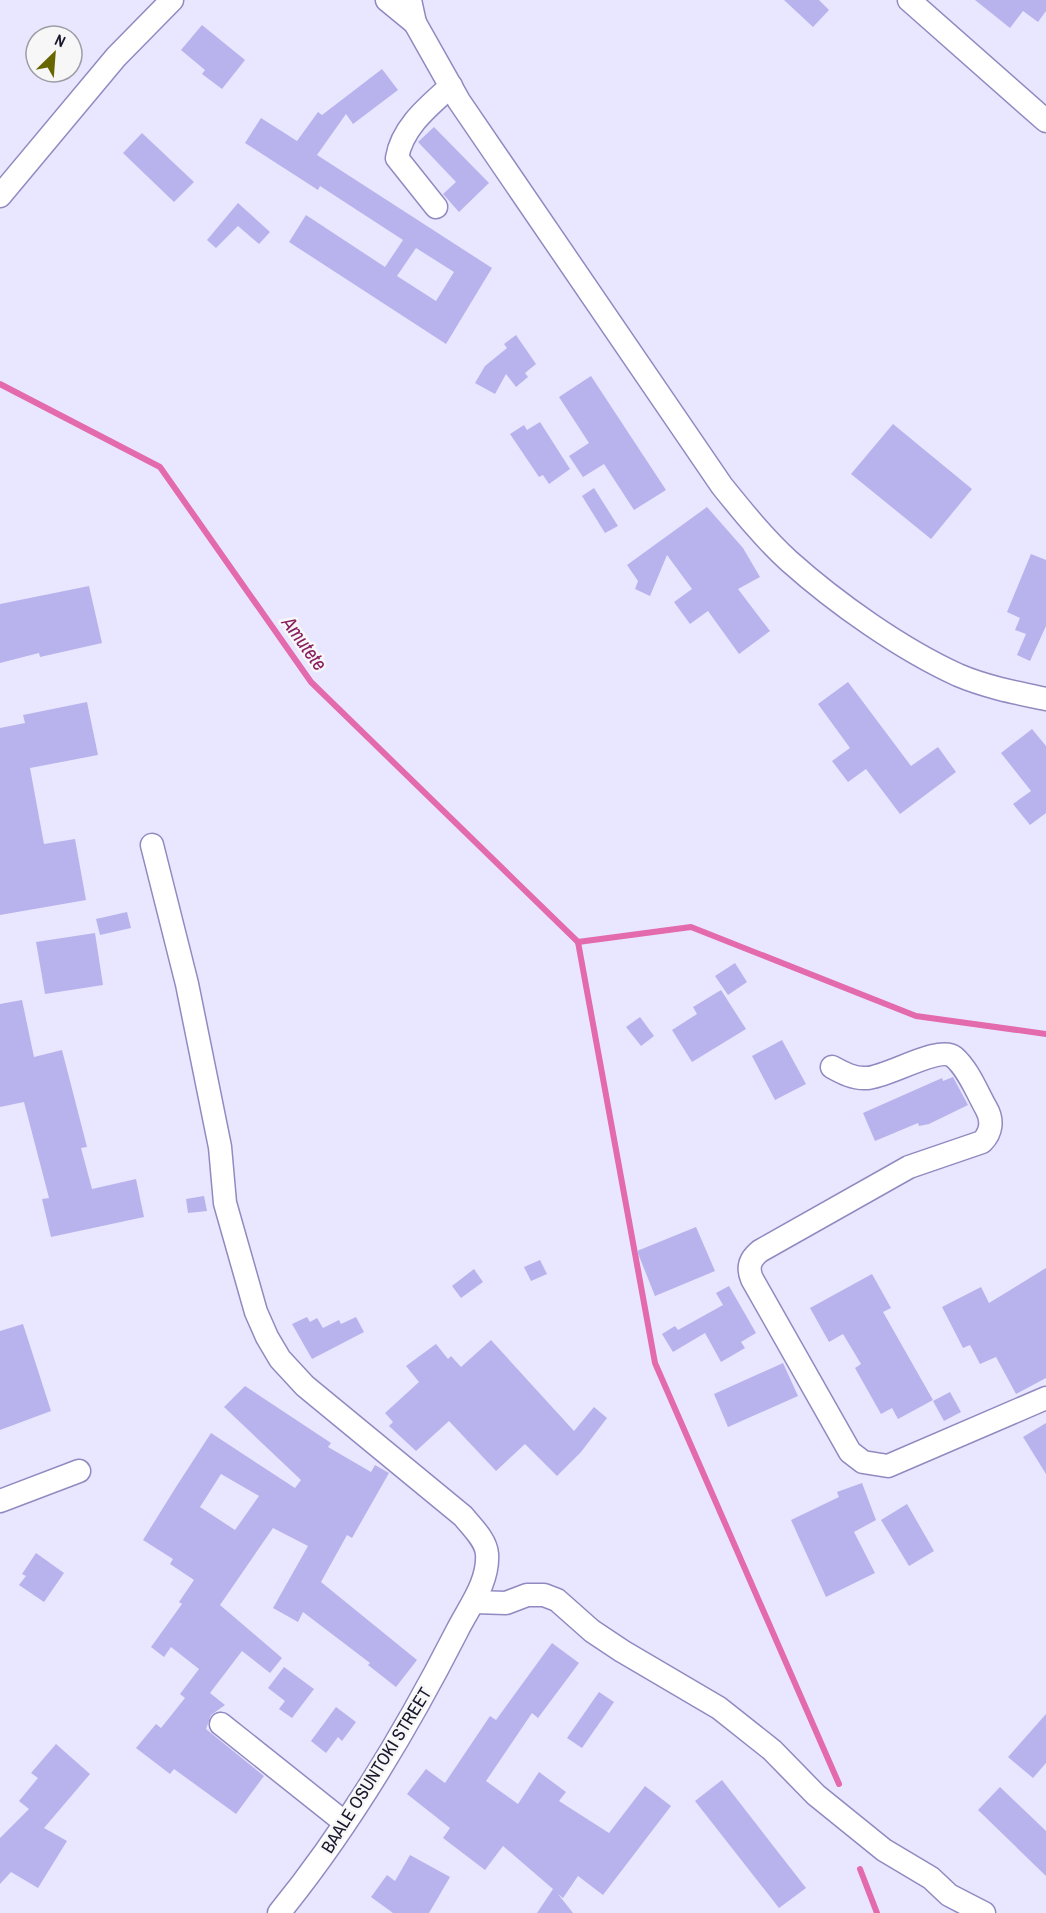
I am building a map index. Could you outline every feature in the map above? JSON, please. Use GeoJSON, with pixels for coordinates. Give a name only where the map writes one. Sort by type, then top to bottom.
{"type":"FeatureCollection","features":[{"type":"Feature","properties":{"kind":"street"},"geometry":{"type":"LineString","coordinates":[[0,196],[116,57],[172,0]]}},
{"type":"Feature","properties":{"kind":"street"},"geometry":{"type":"LineString","coordinates":[[387,0],[415,23]]}},
{"type":"Feature","properties":{"kind":"street"},"geometry":{"type":"LineString","coordinates":[[410,0],[415,23],[451,86],[722,486],[762,532],[789,561],[833,596],[920,654],[958,675],[990,686],[1046,699]]}},
{"type":"Feature","properties":{"kind":"street"},"geometry":{"type":"LineString","coordinates":[[909,0],[1046,121]]}},
{"type":"Feature","properties":{"kind":"street"},"geometry":{"type":"LineString","coordinates":[[436,207],[397,158],[399,147],[418,116],[451,86]]}},
{"type":"Feature","properties":{"kind":"street","name":"BAALE OSUNTOKI STREET"},"geometry":{"type":"LineString","coordinates":[[152,845],[192,1007],[220,1147],[225,1203],[256,1312],[267,1337],[280,1359],[305,1386],[463,1516],[483,1541],[487,1554],[483,1578],[474,1602],[415,1713],[290,1909]]}},
{"type":"Feature","properties":{"kind":"street"},"geometry":{"type":"LineString","coordinates":[[832,1067],[855,1078],[868,1078],[887,1074],[937,1054],[946,1053],[963,1067],[989,1114],[991,1123],[987,1136],[982,1142],[909,1167],[760,1251],[750,1263],[748,1271],[752,1279],[850,1452],[863,1462],[888,1466],[1046,1398]]}},
{"type":"Feature","properties":{"kind":"street"},"geometry":{"type":"LineString","coordinates":[[0,1501],[79,1471]]}},
{"type":"Feature","properties":{"kind":"street"},"geometry":{"type":"LineString","coordinates":[[474,1602],[506,1603],[527,1595],[557,1600],[592,1631],[622,1652],[719,1708],[772,1750],[816,1795],[884,1850],[931,1878],[949,1895],[984,1913]]}},
{"type":"Feature","properties":{"kind":"street"},"geometry":{"type":"LineString","coordinates":[[221,1724],[344,1822]]}},
{"type":"Feature","properties":{"kind":"building"},"geometry":{"type":"Polygon","coordinates":[[[784,0],[819,0],[829,10],[813,27],[784,0]]]}},
{"type":"Feature","properties":{"kind":"building"},"geometry":{"type":"Polygon","coordinates":[[[975,0],[1046,0],[1046,11],[1038,22],[1023,11],[1010,28],[975,0]]]}},
{"type":"Feature","properties":{"kind":"building"},"geometry":{"type":"Polygon","coordinates":[[[202,25],[245,60],[222,89],[202,74],[205,70],[181,50],[202,25]]]}},
{"type":"Feature","properties":{"kind":"building"},"geometry":{"type":"Polygon","coordinates":[[[382,69],[398,90],[353,124],[346,114],[317,155],[492,268],[446,344],[289,242],[306,215],[385,267],[403,240],[320,186],[318,190],[245,143],[261,118],[297,141],[318,112],[322,115],[382,69]],[[416,248],[397,276],[436,301],[454,272],[416,248]]]}},
{"type":"Feature","properties":{"kind":"building"},"geometry":{"type":"Polygon","coordinates":[[[434,127],[489,183],[459,212],[443,194],[456,182],[418,142],[434,127]]]}},
{"type":"Feature","properties":{"kind":"building"},"geometry":{"type":"Polygon","coordinates":[[[142,133],[194,182],[174,202],[123,153],[142,133]]]}},
{"type":"Feature","properties":{"kind":"building"},"geometry":{"type":"Polygon","coordinates":[[[238,203],[270,232],[259,244],[238,226],[216,248],[207,240],[238,203]]]}},
{"type":"Feature","properties":{"kind":"building"},"geometry":{"type":"Polygon","coordinates":[[[516,335],[536,364],[525,373],[528,377],[516,387],[506,374],[495,394],[475,383],[485,366],[507,348],[504,344],[516,335]]]}},
{"type":"Feature","properties":{"kind":"building"},"geometry":{"type":"Polygon","coordinates":[[[591,376],[666,490],[634,510],[604,464],[583,477],[569,456],[589,443],[559,397],[591,376]]]}},
{"type":"Feature","properties":{"kind":"building"},"geometry":{"type":"Polygon","coordinates":[[[540,422],[570,469],[549,484],[543,475],[539,477],[510,434],[524,425],[527,430],[540,422]]]}},
{"type":"Feature","properties":{"kind":"building"},"geometry":{"type":"Polygon","coordinates":[[[893,424],[972,489],[931,539],[851,474],[893,424]]]}},
{"type":"Feature","properties":{"kind":"building"},"geometry":{"type":"Polygon","coordinates":[[[594,488],[618,526],[605,533],[582,496],[594,488]]]}},
{"type":"Feature","properties":{"kind":"building"},"geometry":{"type":"Polygon","coordinates":[[[707,507],[743,548],[760,577],[738,589],[770,631],[739,654],[708,611],[690,624],[674,602],[692,589],[667,555],[650,596],[635,589],[638,581],[627,565],[707,507]]]}},
{"type":"Feature","properties":{"kind":"building"},"geometry":{"type":"Polygon","coordinates":[[[1031,554],[1046,560],[1046,626],[1030,661],[1017,655],[1026,634],[1015,630],[1020,618],[1007,612],[1031,554]]]}},
{"type":"Feature","properties":{"kind":"building"},"geometry":{"type":"Polygon","coordinates":[[[89,586],[102,643],[40,657],[39,653],[0,663],[0,604],[89,586]]]}},
{"type":"Feature","properties":{"kind":"building"},"geometry":{"type":"Polygon","coordinates":[[[848,682],[911,766],[938,747],[956,772],[900,814],[866,769],[848,782],[832,761],[850,748],[818,704],[848,682]]]}},
{"type":"Feature","properties":{"kind":"building"},"geometry":{"type":"Polygon","coordinates":[[[87,702],[98,755],[30,768],[44,844],[75,839],[86,900],[0,915],[0,728],[25,723],[23,715],[87,702]]]}},
{"type":"Feature","properties":{"kind":"building"},"geometry":{"type":"Polygon","coordinates":[[[1032,729],[1046,746],[1046,813],[1030,825],[1013,804],[1031,791],[1001,753],[1032,729]]]}},
{"type":"Feature","properties":{"kind":"building"},"geometry":{"type":"Polygon","coordinates":[[[127,912],[131,928],[100,935],[96,919],[127,912]]]}},
{"type":"Feature","properties":{"kind":"building"},"geometry":{"type":"Polygon","coordinates":[[[95,933],[103,985],[45,994],[36,942],[95,933]]]}},
{"type":"Feature","properties":{"kind":"building"},"geometry":{"type":"Polygon","coordinates":[[[735,963],[747,982],[728,995],[715,976],[735,963]]]}},
{"type":"Feature","properties":{"kind":"building"},"geometry":{"type":"Polygon","coordinates":[[[721,990],[746,1029],[692,1062],[672,1030],[697,1014],[693,1007],[721,990]]]}},
{"type":"Feature","properties":{"kind":"building"},"geometry":{"type":"Polygon","coordinates":[[[22,1000],[34,1057],[62,1050],[87,1147],[81,1148],[92,1189],[136,1179],[144,1217],[51,1237],[42,1199],[49,1198],[24,1102],[0,1107],[0,1004],[22,1000]]]}},
{"type":"Feature","properties":{"kind":"building"},"geometry":{"type":"Polygon","coordinates":[[[640,1017],[654,1036],[641,1046],[626,1027],[640,1017]]]}},
{"type":"Feature","properties":{"kind":"building"},"geometry":{"type":"Polygon","coordinates":[[[782,1040],[806,1084],[775,1100],[752,1056],[782,1040]]]}},
{"type":"Feature","properties":{"kind":"building"},"geometry":{"type":"Polygon","coordinates":[[[953,1077],[968,1105],[929,1124],[919,1126],[918,1123],[875,1141],[863,1113],[942,1078],[943,1081],[953,1077]]]}},
{"type":"Feature","properties":{"kind":"building"},"geometry":{"type":"Polygon","coordinates":[[[204,1196],[207,1211],[188,1213],[186,1199],[204,1196]]]}},
{"type":"Feature","properties":{"kind":"building"},"geometry":{"type":"Polygon","coordinates":[[[696,1227],[715,1271],[655,1296],[637,1251],[696,1227]]]}},
{"type":"Feature","properties":{"kind":"building"},"geometry":{"type":"Polygon","coordinates":[[[540,1260],[547,1274],[531,1281],[524,1267],[540,1260]]]}},
{"type":"Feature","properties":{"kind":"building"},"geometry":{"type":"Polygon","coordinates":[[[1046,1268],[1046,1378],[1016,1394],[996,1357],[980,1364],[970,1345],[963,1348],[942,1307],[981,1287],[989,1303],[1046,1268]]]}},
{"type":"Feature","properties":{"kind":"building"},"geometry":{"type":"Polygon","coordinates":[[[474,1269],[483,1282],[461,1298],[452,1286],[474,1269]]]}},
{"type":"Feature","properties":{"kind":"building"},"geometry":{"type":"Polygon","coordinates":[[[872,1274],[891,1308],[883,1312],[933,1400],[898,1419],[892,1408],[881,1414],[855,1368],[861,1364],[843,1334],[829,1342],[810,1308],[872,1274]]]}},
{"type":"Feature","properties":{"kind":"building"},"geometry":{"type":"Polygon","coordinates":[[[729,1286],[756,1333],[741,1342],[745,1348],[721,1362],[705,1333],[673,1352],[662,1334],[675,1326],[678,1330],[723,1305],[716,1293],[729,1286]]]}},
{"type":"Feature","properties":{"kind":"building"},"geometry":{"type":"Polygon","coordinates":[[[307,1317],[310,1322],[317,1318],[323,1328],[339,1320],[341,1324],[356,1317],[364,1332],[312,1359],[292,1324],[307,1317]]]}},
{"type":"Feature","properties":{"kind":"building"},"geometry":{"type":"Polygon","coordinates":[[[23,1324],[51,1411],[0,1430],[0,1331],[23,1324]]]}},
{"type":"Feature","properties":{"kind":"building"},"geometry":{"type":"Polygon","coordinates":[[[491,1340],[574,1431],[594,1407],[607,1418],[581,1452],[557,1476],[525,1444],[496,1471],[449,1421],[416,1451],[389,1426],[393,1422],[385,1413],[419,1382],[406,1366],[436,1344],[448,1359],[451,1356],[461,1367],[491,1340]]]}},
{"type":"Feature","properties":{"kind":"building"},"geometry":{"type":"Polygon","coordinates":[[[783,1363],[798,1396],[728,1427],[714,1394],[783,1363]]]}},
{"type":"Feature","properties":{"kind":"building"},"geometry":{"type":"Polygon","coordinates":[[[245,1386],[331,1443],[328,1447],[371,1472],[375,1465],[389,1473],[352,1538],[347,1535],[321,1582],[417,1660],[396,1687],[368,1665],[370,1663],[303,1612],[298,1622],[273,1608],[308,1546],[273,1528],[220,1605],[282,1658],[270,1673],[242,1651],[210,1693],[225,1705],[211,1715],[206,1729],[264,1776],[236,1814],[174,1769],[170,1774],[136,1748],[156,1724],[161,1728],[185,1698],[180,1694],[199,1669],[171,1647],[164,1657],[151,1647],[182,1604],[179,1602],[194,1580],[170,1564],[173,1559],[143,1540],[211,1433],[295,1488],[301,1480],[224,1407],[245,1386]],[[221,1474],[200,1507],[235,1530],[259,1496],[221,1474]]]}},
{"type":"Feature","properties":{"kind":"building"},"geometry":{"type":"Polygon","coordinates":[[[950,1392],[961,1412],[944,1421],[933,1401],[950,1392]]]}},
{"type":"Feature","properties":{"kind":"building"},"geometry":{"type":"Polygon","coordinates":[[[1046,1423],[1046,1474],[1023,1437],[1046,1423]]]}},
{"type":"Feature","properties":{"kind":"building"},"geometry":{"type":"Polygon","coordinates":[[[862,1483],[876,1520],[854,1532],[875,1573],[826,1597],[791,1520],[839,1497],[837,1492],[862,1483]]]}},
{"type":"Feature","properties":{"kind":"building"},"geometry":{"type":"Polygon","coordinates":[[[907,1504],[934,1551],[909,1566],[881,1520],[907,1504]]]}},
{"type":"Feature","properties":{"kind":"building"},"geometry":{"type":"Polygon","coordinates":[[[36,1553],[64,1573],[44,1602],[19,1585],[26,1576],[22,1574],[36,1553]]]}},
{"type":"Feature","properties":{"kind":"building"},"geometry":{"type":"Polygon","coordinates":[[[552,1643],[579,1663],[538,1718],[532,1713],[486,1781],[518,1804],[539,1772],[566,1792],[559,1801],[609,1833],[645,1786],[671,1806],[603,1895],[578,1876],[563,1898],[558,1894],[573,1913],[537,1913],[553,1889],[503,1846],[485,1870],[443,1838],[450,1828],[407,1794],[426,1769],[445,1783],[490,1716],[496,1720],[552,1643]]]}},
{"type":"Feature","properties":{"kind":"building"},"geometry":{"type":"Polygon","coordinates":[[[284,1667],[314,1689],[292,1718],[279,1709],[285,1701],[268,1688],[284,1667]]]}},
{"type":"Feature","properties":{"kind":"building"},"geometry":{"type":"Polygon","coordinates":[[[599,1692],[614,1702],[582,1748],[567,1738],[599,1692]]]}},
{"type":"Feature","properties":{"kind":"building"},"geometry":{"type":"Polygon","coordinates":[[[336,1707],[356,1722],[342,1741],[338,1737],[326,1753],[311,1741],[336,1707]]]}},
{"type":"Feature","properties":{"kind":"building"},"geometry":{"type":"Polygon","coordinates":[[[1046,1714],[1046,1763],[1033,1778],[1008,1757],[1046,1714]]]}},
{"type":"Feature","properties":{"kind":"building"},"geometry":{"type":"Polygon","coordinates":[[[56,1744],[90,1774],[44,1828],[67,1841],[38,1888],[11,1872],[0,1884],[0,1838],[29,1809],[19,1801],[38,1778],[31,1773],[56,1744]]]}},
{"type":"Feature","properties":{"kind":"building"},"geometry":{"type":"Polygon","coordinates":[[[722,1780],[806,1888],[779,1908],[695,1801],[722,1780]]]}},
{"type":"Feature","properties":{"kind":"building"},"geometry":{"type":"Polygon","coordinates":[[[1000,1787],[1046,1831],[1046,1876],[978,1810],[1000,1787]]]}},
{"type":"Feature","properties":{"kind":"building"},"geometry":{"type":"Polygon","coordinates":[[[410,1855],[450,1877],[429,1913],[393,1913],[371,1897],[387,1875],[395,1881],[410,1855]]]}},
{"type":"Feature","properties":{"kind":"waterway","name":"Amutete"},"geometry":{"type":"LineString","coordinates":[[0,384],[160,467],[311,682],[578,942]]}},
{"type":"Feature","properties":{"kind":"waterway"},"geometry":{"type":"LineString","coordinates":[[578,942],[691,927],[916,1016],[1046,1034]]}},
{"type":"Feature","properties":{"kind":"waterway"},"geometry":{"type":"LineString","coordinates":[[578,942],[655,1363],[839,1784]]}},
{"type":"Feature","properties":{"kind":"waterway"},"geometry":{"type":"LineString","coordinates":[[860,1869],[877,1913]]}}]}
